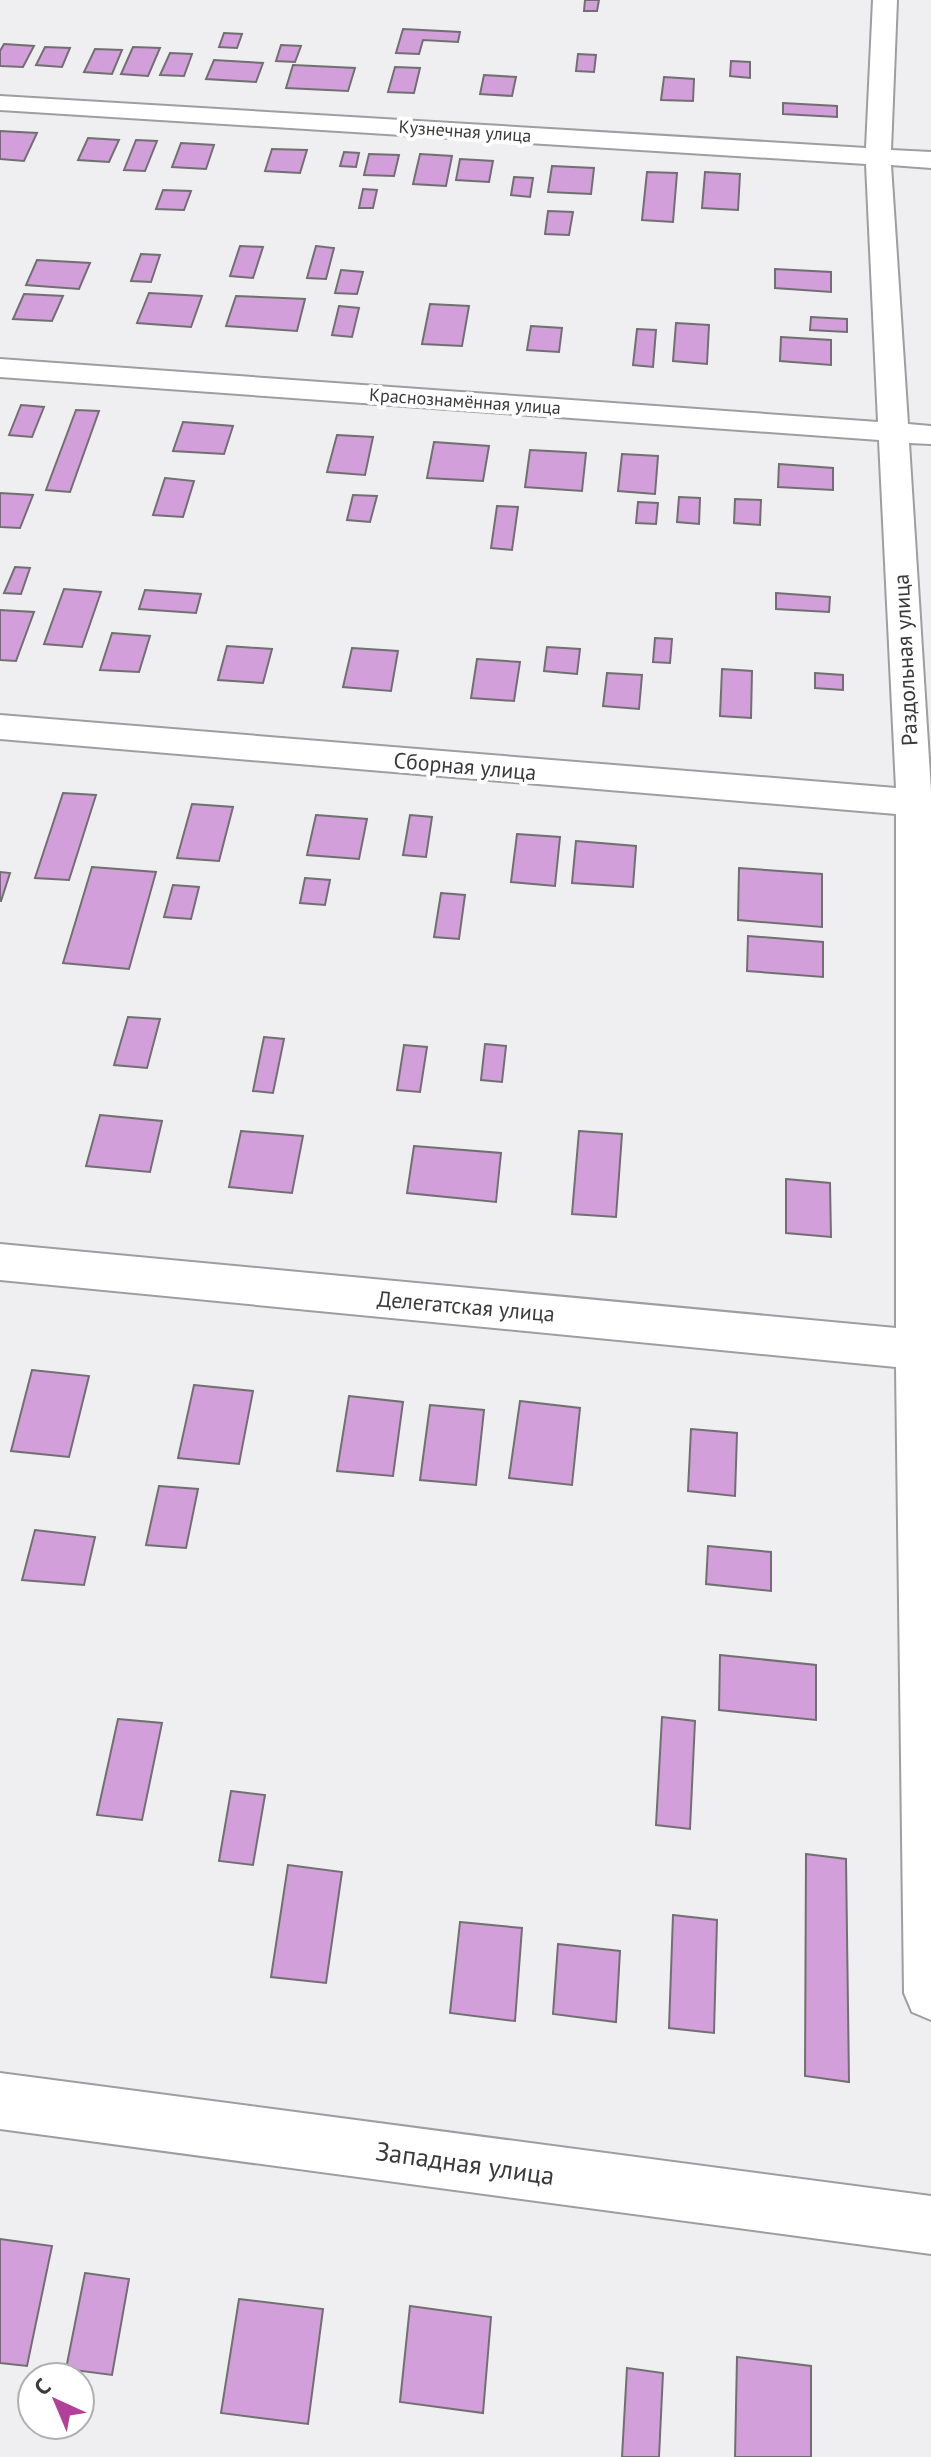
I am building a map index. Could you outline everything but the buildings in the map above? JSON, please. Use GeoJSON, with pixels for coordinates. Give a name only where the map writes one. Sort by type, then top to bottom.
{"type":"FeatureCollection","features":[{"type":"Feature","properties":{"kind":"street","name":"Раздольная улица"},"geometry":{"type":"LineString","coordinates":[[885,0],[878,157],[892,432],[922,804],[931,1993]]}},
{"type":"Feature","properties":{"kind":"street","name":"Кузнечная улица"},"geometry":{"type":"LineString","coordinates":[[0,103],[931,160]]}},
{"type":"Feature","properties":{"kind":"street","name":"Краснознамённая улица"},"geometry":{"type":"LineString","coordinates":[[0,368],[931,435]]}},
{"type":"Feature","properties":{"kind":"street","name":"Сборная улица"},"geometry":{"type":"LineString","coordinates":[[0,727],[922,804]]}},
{"type":"Feature","properties":{"kind":"street","name":"Делегатская улица"},"geometry":{"type":"LineString","coordinates":[[0,1262],[924,1350]]}},
{"type":"Feature","properties":{"kind":"street","name":"Западная улица"},"geometry":{"type":"LineString","coordinates":[[0,2101],[931,2225]]}}]}
